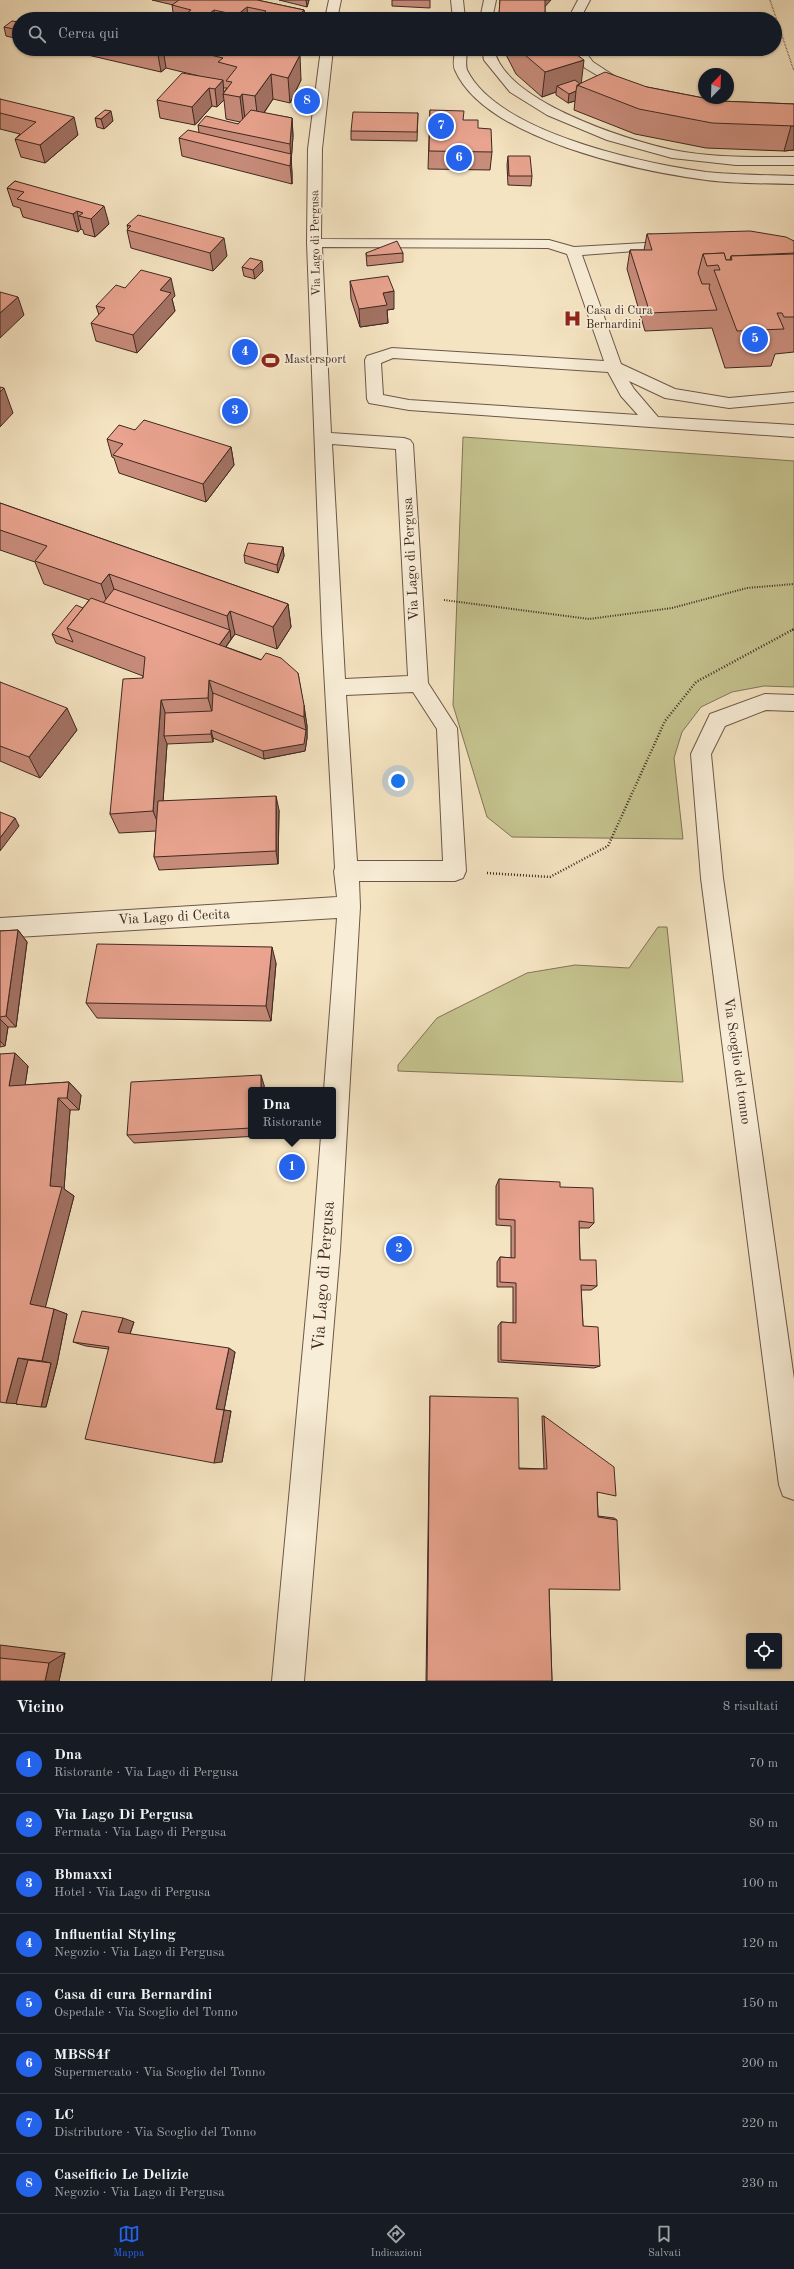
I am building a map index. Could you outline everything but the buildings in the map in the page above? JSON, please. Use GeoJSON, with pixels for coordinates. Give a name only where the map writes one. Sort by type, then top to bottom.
{"type":"FeatureCollection","features":[{"type":"Feature","properties":{"kind":"street"},"geometry":{"type":"LineString","coordinates":[[332,12],[335,0]]}},
{"type":"Feature","properties":{"kind":"street"},"geometry":{"type":"LineString","coordinates":[[457,0],[458,12]]}},
{"type":"Feature","properties":{"kind":"street"},"geometry":{"type":"LineString","coordinates":[[487,12],[490,0]]}},
{"type":"Feature","properties":{"kind":"street"},"geometry":{"type":"LineString","coordinates":[[578,12],[584,0]]}},
{"type":"Feature","properties":{"kind":"street","name":"Via Lago di Pergusa"},"geometry":{"type":"LineString","coordinates":[[326,56],[315,150],[314,243],[335,687],[348,907],[336,1094]]}},
{"type":"Feature","properties":{"kind":"street"},"geometry":{"type":"LineString","coordinates":[[461,56],[461,69],[474,91],[500,112],[526,126],[599,155],[670,171],[737,179],[794,180]]}},
{"type":"Feature","properties":{"kind":"street"},"geometry":{"type":"LineString","coordinates":[[489,56],[490,60],[514,89],[552,112],[612,137],[672,154],[736,160],[794,161]]}},
{"type":"Feature","properties":{"kind":"street"},"geometry":{"type":"LineString","coordinates":[[582,56],[589,65],[616,81]]}},
{"type":"Feature","properties":{"kind":"street"},"geometry":{"type":"LineString","coordinates":[[526,126],[552,112]]}},
{"type":"Feature","properties":{"kind":"street"},"geometry":{"type":"LineString","coordinates":[[314,243],[548,244],[573,251],[652,244],[692,244]]}},
{"type":"Feature","properties":{"kind":"street"},"geometry":{"type":"LineString","coordinates":[[573,251],[614,367],[628,392],[652,422]]}},
{"type":"Feature","properties":{"kind":"street"},"geometry":{"type":"LineString","coordinates":[[794,396],[729,403],[671,394],[614,367],[392,353],[373,360],[375,399],[409,406],[794,431]]}},
{"type":"Feature","properties":{"kind":"street","name":"Via Lago di Pergusa"},"geometry":{"type":"LineString","coordinates":[[323,438],[404,444],[418,684]]}},
{"type":"Feature","properties":{"kind":"street"},"geometry":{"type":"LineString","coordinates":[[335,687],[418,684],[447,728],[454,871],[345,871]]}},
{"type":"Feature","properties":{"kind":"street","name":"Via Scoglio del tonno"},"geometry":{"type":"LineString","coordinates":[[794,703],[765,702],[716,720],[701,754],[712,878],[794,1486]]}},
{"type":"Feature","properties":{"kind":"street","name":"Via Lago di Cecita"},"geometry":{"type":"LineString","coordinates":[[0,928],[348,907]]}},
{"type":"Feature","properties":{"kind":"street","name":"Via Lago di Pergusa"},"geometry":{"type":"LineString","coordinates":[[288,1681],[326,1250],[333,1139]]}},
{"type":"Feature","properties":{"kind":"path"},"geometry":{"type":"LineString","coordinates":[[770,0],[774,12]]}},
{"type":"Feature","properties":{"kind":"path"},"geometry":{"type":"LineString","coordinates":[[782,36],[794,71]]}},
{"type":"Feature","properties":{"kind":"path"},"geometry":{"type":"LineString","coordinates":[[413,598],[486,604],[589,619],[672,608],[747,588],[794,584]]}},
{"type":"Feature","properties":{"kind":"path"},"geometry":{"type":"LineString","coordinates":[[454,871],[550,877],[608,846],[665,721],[696,682],[750,651],[794,629]]}},
{"type":"Feature","properties":{"kind":"shaded area"},"geometry":{"type":"Polygon","coordinates":[[[463,437],[794,461],[794,687],[764,686],[732,692],[701,707],[682,732],[674,758],[683,839],[512,837],[487,817],[453,705],[463,437]]]}},
{"type":"Feature","properties":{"kind":"shaded area"},"geometry":{"type":"Polygon","coordinates":[[[658,927],[667,927],[683,1082],[398,1071],[398,1065],[437,1018],[527,973],[575,965],[629,968],[658,927]]]}},
{"type":"Feature","properties":{"kind":"place","name":"Caseificio Le Delizie"},"geometry":{"type":"Point","coordinates":[307,101]}},
{"type":"Feature","properties":{"kind":"place","name":"LC"},"geometry":{"type":"Point","coordinates":[441,126]}},
{"type":"Feature","properties":{"kind":"place","name":"MB884f"},"geometry":{"type":"Point","coordinates":[459,158]}},
{"type":"Feature","properties":{"kind":"place","name":"Casa di Cura Bernardini"},"geometry":{"type":"Point","coordinates":[573,318]}},
{"type":"Feature","properties":{"kind":"place","name":"Casa di cura Bernardini"},"geometry":{"type":"Point","coordinates":[755,339]}},
{"type":"Feature","properties":{"kind":"place","name":"Influential Styling"},"geometry":{"type":"Point","coordinates":[245,352]}},
{"type":"Feature","properties":{"kind":"place","name":"Mastersport"},"geometry":{"type":"Point","coordinates":[271,360]}},
{"type":"Feature","properties":{"kind":"place","name":"Bbmaxxi"},"geometry":{"type":"Point","coordinates":[235,411]}},
{"type":"Feature","properties":{"kind":"place","name":"Dna"},"geometry":{"type":"Point","coordinates":[292,1167]}},
{"type":"Feature","properties":{"kind":"place","name":"Via Lago Di Pergusa"},"geometry":{"type":"Point","coordinates":[399,1249]}}]}
